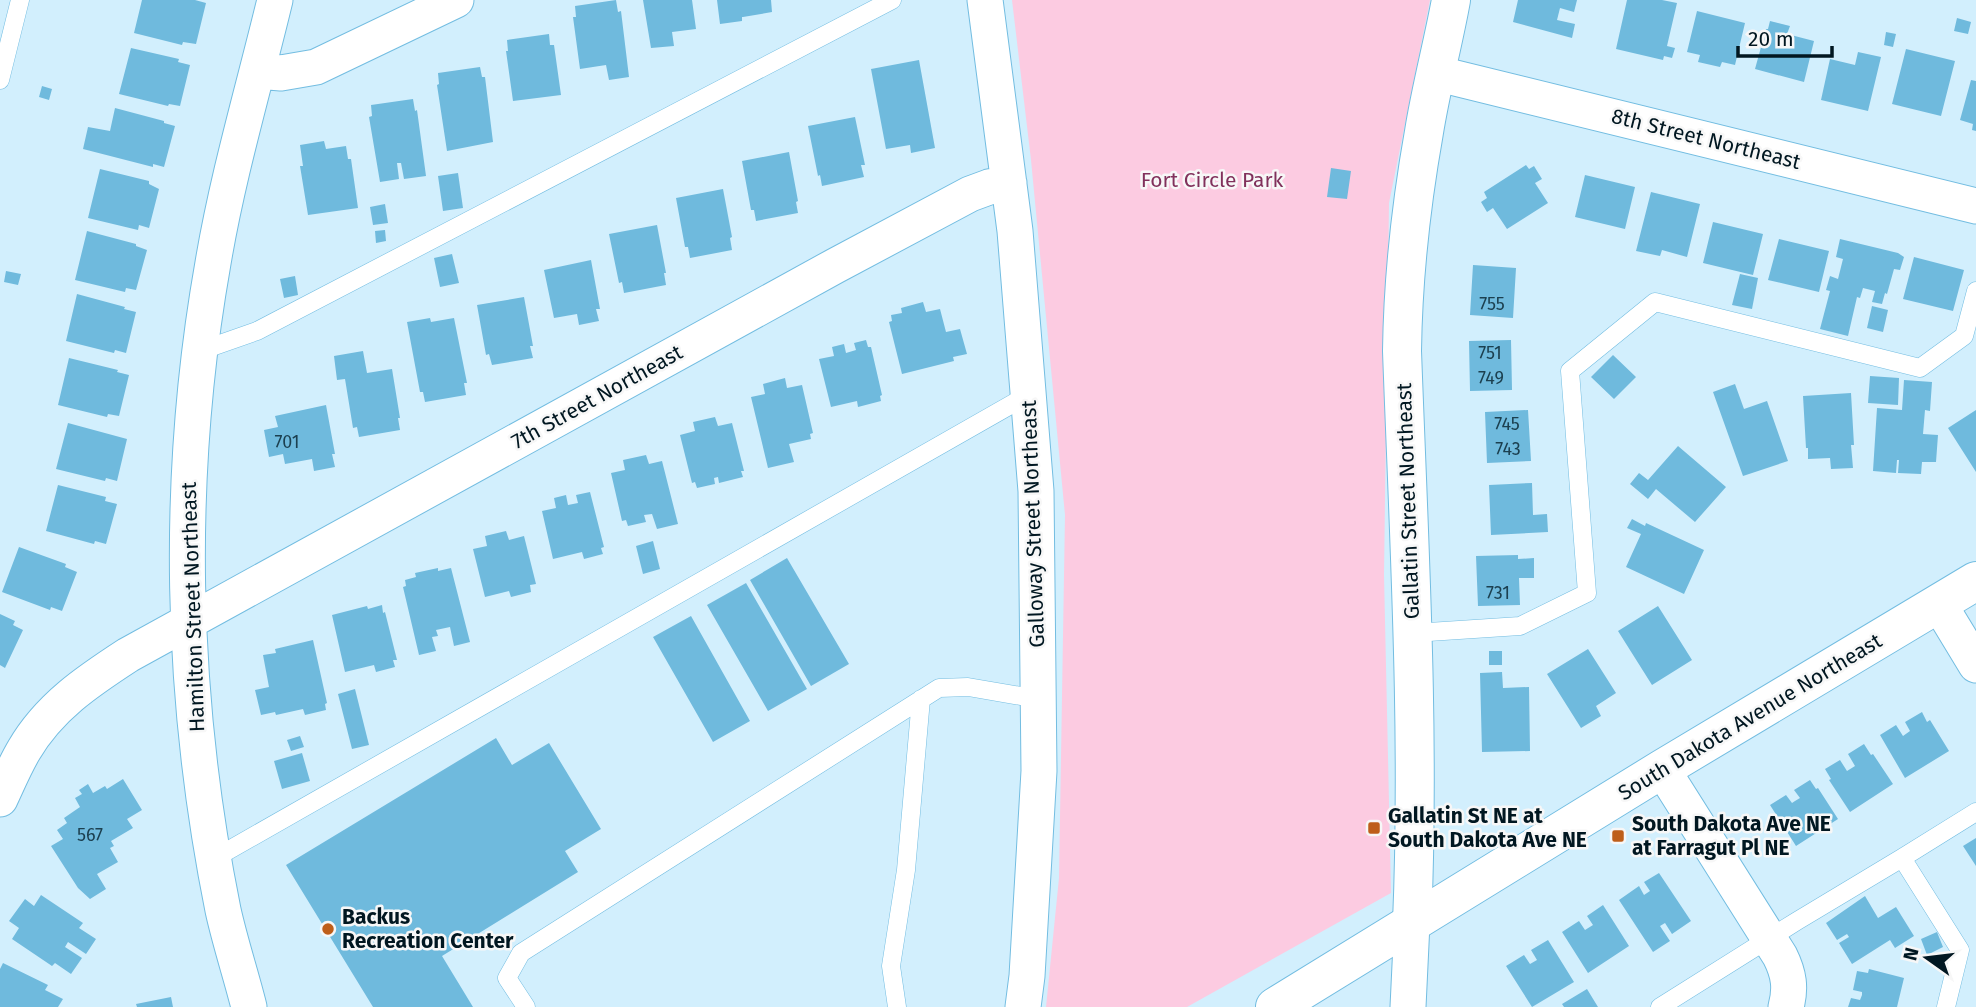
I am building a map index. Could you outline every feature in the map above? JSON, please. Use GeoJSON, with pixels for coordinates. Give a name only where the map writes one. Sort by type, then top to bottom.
{"type":"FeatureCollection","features":[{"type":"Feature","properties":{"kind":"street","name":"Hamilton Street Northeast"},"geometry":{"type":"LineString","coordinates":[[249,1007],[224,912],[201,779],[194,719],[187,502],[200,351],[218,236],[275,0]]}},
{"type":"Feature","properties":{"kind":"street"},"geometry":{"type":"LineString","coordinates":[[258,71],[281,73],[316,67],[456,0]]}},
{"type":"Feature","properties":{"kind":"street","name":"Galloway Street Northeast"},"geometry":{"type":"LineString","coordinates":[[985,0],[1015,232],[1036,491],[1039,771],[1023,1007]]}},
{"type":"Feature","properties":{"kind":"street","name":"Gallatin Street Northeast"},"geometry":{"type":"LineString","coordinates":[[1408,1007],[1415,841],[1415,686],[1402,314],[1413,195],[1451,0]]}},
{"type":"Feature","properties":{"kind":"street","name":"8th Street Northeast"},"geometry":{"type":"LineString","coordinates":[[1435,73],[1976,206]]}},
{"type":"Feature","properties":{"kind":"street","name":"7th Street Northeast"},"geometry":{"type":"LineString","coordinates":[[0,799],[25,748],[42,724],[62,702],[128,654],[857,254],[970,194],[1009,183]]}},
{"type":"Feature","properties":{"kind":"street","name":"South Dakota Avenue Northeast"},"geometry":{"type":"LineString","coordinates":[[1275,1007],[1662,769],[1976,581]]}},
{"type":"Feature","properties":{"kind":"street"},"geometry":{"type":"LineString","coordinates":[[1939,604],[1976,665]]}},
{"type":"Feature","properties":{"kind":"street"},"geometry":{"type":"LineString","coordinates":[[1662,769],[1786,968],[1789,987],[1786,1007]]}},
{"type":"Feature","properties":{"kind":"lane"},"geometry":{"type":"LineString","coordinates":[[0,80],[20,0]]}},
{"type":"Feature","properties":{"kind":"lane"},"geometry":{"type":"LineString","coordinates":[[200,351],[257,331],[892,0]]}},
{"type":"Feature","properties":{"kind":"lane"},"geometry":{"type":"LineString","coordinates":[[1413,633],[1520,626],[1587,593],[1570,371],[1655,302],[1920,368],[1964,336],[1976,291]]}},
{"type":"Feature","properties":{"kind":"lane"},"geometry":{"type":"LineString","coordinates":[[215,858],[1028,395]]}},
{"type":"Feature","properties":{"kind":"lane"},"geometry":{"type":"LineString","coordinates":[[526,1007],[508,978],[521,953],[939,688],[968,687],[1038,699]]}},
{"type":"Feature","properties":{"kind":"lane"},"geometry":{"type":"LineString","coordinates":[[897,1007],[891,966],[906,870],[921,699]]}},
{"type":"Feature","properties":{"kind":"lane"},"geometry":{"type":"LineString","coordinates":[[1660,1007],[1976,812]]}},
{"type":"Feature","properties":{"kind":"lane"},"geometry":{"type":"LineString","coordinates":[[1902,859],[1960,950],[1946,1007]]}},
{"type":"Feature","properties":{"kind":"green space","name":"Fort Circle Park"},"geometry":{"type":"Polygon","coordinates":[[[1012,0],[1430,0],[1389,203],[1384,575],[1391,893],[1187,1007],[1046,1007],[1059,878],[1065,515],[1031,160],[1012,0]]]}},
{"type":"Feature","properties":{"kind":"building"},"geometry":{"type":"Polygon","coordinates":[[[142,0],[195,0],[206,3],[196,44],[183,42],[182,45],[134,33],[142,0]]]}},
{"type":"Feature","properties":{"kind":"building"},"geometry":{"type":"Polygon","coordinates":[[[616,0],[618,12],[621,11],[629,77],[609,80],[606,65],[580,69],[573,17],[576,17],[575,6],[616,0]]]}},
{"type":"Feature","properties":{"kind":"building"},"geometry":{"type":"Polygon","coordinates":[[[643,0],[692,0],[696,29],[672,32],[674,46],[651,48],[643,0]]]}},
{"type":"Feature","properties":{"kind":"building"},"geometry":{"type":"Polygon","coordinates":[[[717,0],[771,0],[772,12],[720,24],[717,0]]]}},
{"type":"Feature","properties":{"kind":"building"},"geometry":{"type":"Polygon","coordinates":[[[1518,0],[1577,0],[1574,12],[1560,8],[1557,20],[1575,24],[1572,38],[1513,22],[1518,0]]]}},
{"type":"Feature","properties":{"kind":"building"},"geometry":{"type":"Polygon","coordinates":[[[1627,0],[1677,3],[1667,46],[1675,48],[1672,58],[1664,56],[1663,60],[1616,49],[1627,0]]]}},
{"type":"Feature","properties":{"kind":"building"},"geometry":{"type":"Polygon","coordinates":[[[1697,11],[1745,23],[1735,65],[1722,62],[1720,67],[1698,62],[1700,55],[1687,52],[1697,11]]]}},
{"type":"Feature","properties":{"kind":"building"},"geometry":{"type":"Polygon","coordinates":[[[1957,18],[1971,22],[1968,34],[1954,31],[1957,18]]]}},
{"type":"Feature","properties":{"kind":"building"},"geometry":{"type":"Polygon","coordinates":[[[1770,21],[1790,26],[1787,34],[1814,41],[1804,82],[1755,69],[1770,21]]]}},
{"type":"Feature","properties":{"kind":"building"},"geometry":{"type":"Polygon","coordinates":[[[1886,32],[1896,34],[1893,47],[1884,45],[1886,32]]]}},
{"type":"Feature","properties":{"kind":"building"},"geometry":{"type":"Polygon","coordinates":[[[549,34],[550,45],[554,45],[561,95],[513,101],[507,40],[549,34]]]}},
{"type":"Feature","properties":{"kind":"building"},"geometry":{"type":"Polygon","coordinates":[[[131,48],[179,59],[178,62],[190,65],[180,106],[168,106],[119,94],[131,48]]]}},
{"type":"Feature","properties":{"kind":"building"},"geometry":{"type":"Polygon","coordinates":[[[1906,49],[1955,61],[1941,116],[1892,104],[1906,49]]]}},
{"type":"Feature","properties":{"kind":"building"},"geometry":{"type":"Polygon","coordinates":[[[1858,52],[1881,57],[1868,111],[1821,100],[1830,59],[1855,65],[1858,52]]]}},
{"type":"Feature","properties":{"kind":"building"},"geometry":{"type":"Polygon","coordinates":[[[919,60],[935,148],[911,153],[910,145],[886,149],[871,69],[919,60]]]}},
{"type":"Feature","properties":{"kind":"building"},"geometry":{"type":"Polygon","coordinates":[[[480,67],[482,77],[485,77],[493,142],[447,151],[437,85],[438,73],[480,67]]]}},
{"type":"Feature","properties":{"kind":"building"},"geometry":{"type":"Polygon","coordinates":[[[1971,80],[1976,81],[1976,131],[1972,130],[1973,124],[1960,120],[1971,80]]]}},
{"type":"Feature","properties":{"kind":"building"},"geometry":{"type":"Polygon","coordinates":[[[42,86],[52,89],[49,100],[39,97],[42,86]]]}},
{"type":"Feature","properties":{"kind":"building"},"geometry":{"type":"Polygon","coordinates":[[[413,99],[415,111],[417,110],[426,176],[404,179],[401,163],[397,163],[399,179],[380,182],[369,117],[372,116],[371,105],[413,99]]]}},
{"type":"Feature","properties":{"kind":"building"},"geometry":{"type":"Polygon","coordinates":[[[115,108],[175,126],[164,167],[153,164],[153,167],[83,149],[88,127],[110,131],[115,108]]]}},
{"type":"Feature","properties":{"kind":"building"},"geometry":{"type":"Polygon","coordinates":[[[855,117],[865,165],[861,165],[864,177],[822,186],[808,126],[855,117]]]}},
{"type":"Feature","properties":{"kind":"building"},"geometry":{"type":"Polygon","coordinates":[[[324,141],[326,149],[346,146],[348,159],[351,159],[358,208],[308,215],[300,166],[303,166],[300,145],[324,141]]]}},
{"type":"Feature","properties":{"kind":"building"},"geometry":{"type":"Polygon","coordinates":[[[789,152],[798,213],[756,221],[754,210],[751,210],[742,161],[789,152]]]}},
{"type":"Feature","properties":{"kind":"building"},"geometry":{"type":"Polygon","coordinates":[[[1526,165],[1529,169],[1534,166],[1542,179],[1535,183],[1548,203],[1507,229],[1493,208],[1487,212],[1481,202],[1487,198],[1484,192],[1526,165]]]}},
{"type":"Feature","properties":{"kind":"building"},"geometry":{"type":"Polygon","coordinates":[[[1331,168],[1351,171],[1347,199],[1327,197],[1331,168]]]}},
{"type":"Feature","properties":{"kind":"building"},"geometry":{"type":"Polygon","coordinates":[[[100,169],[149,181],[149,184],[159,189],[149,228],[139,225],[138,230],[88,218],[100,169]]]}},
{"type":"Feature","properties":{"kind":"building"},"geometry":{"type":"Polygon","coordinates":[[[458,173],[463,208],[443,211],[438,176],[458,173]]]}},
{"type":"Feature","properties":{"kind":"building"},"geometry":{"type":"Polygon","coordinates":[[[1585,175],[1635,187],[1625,229],[1575,217],[1585,175]]]}},
{"type":"Feature","properties":{"kind":"building"},"geometry":{"type":"Polygon","coordinates":[[[723,189],[732,250],[690,258],[688,247],[685,247],[676,198],[723,189]]]}},
{"type":"Feature","properties":{"kind":"building"},"geometry":{"type":"Polygon","coordinates":[[[1651,192],[1700,204],[1687,257],[1662,250],[1660,256],[1636,251],[1651,192]]]}},
{"type":"Feature","properties":{"kind":"building"},"geometry":{"type":"Polygon","coordinates":[[[385,204],[388,223],[373,225],[370,207],[385,204]]]}},
{"type":"Feature","properties":{"kind":"building"},"geometry":{"type":"Polygon","coordinates":[[[1713,222],[1763,234],[1753,275],[1703,263],[1713,222]]]}},
{"type":"Feature","properties":{"kind":"building"},"geometry":{"type":"Polygon","coordinates":[[[657,225],[666,285],[624,293],[622,282],[619,283],[609,234],[657,225]]]}},
{"type":"Feature","properties":{"kind":"building"},"geometry":{"type":"Polygon","coordinates":[[[385,230],[386,241],[376,243],[375,231],[385,230]]]}},
{"type":"Feature","properties":{"kind":"building"},"geometry":{"type":"Polygon","coordinates":[[[87,231],[136,244],[147,250],[136,290],[126,288],[125,292],[75,280],[87,231]]]}},
{"type":"Feature","properties":{"kind":"building"},"geometry":{"type":"Polygon","coordinates":[[[1779,239],[1829,251],[1819,292],[1768,280],[1779,239]]]}},
{"type":"Feature","properties":{"kind":"building"},"geometry":{"type":"Polygon","coordinates":[[[1840,239],[1898,253],[1904,257],[1900,270],[1894,269],[1882,304],[1872,302],[1875,291],[1863,288],[1860,298],[1857,297],[1848,336],[1820,329],[1830,291],[1826,290],[1830,276],[1838,279],[1843,259],[1836,257],[1840,239]]]}},
{"type":"Feature","properties":{"kind":"building"},"geometry":{"type":"Polygon","coordinates":[[[452,254],[459,283],[440,287],[434,258],[452,254]]]}},
{"type":"Feature","properties":{"kind":"building"},"geometry":{"type":"Polygon","coordinates":[[[1914,257],[1964,270],[1953,311],[1903,299],[1914,257]]]}},
{"type":"Feature","properties":{"kind":"building"},"geometry":{"type":"Polygon","coordinates":[[[591,260],[600,309],[596,309],[599,321],[579,325],[577,314],[554,318],[544,270],[591,260]]]}},
{"type":"Feature","properties":{"kind":"building"},"geometry":{"type":"Polygon","coordinates":[[[1473,265],[1516,268],[1513,318],[1470,315],[1473,265]]]}},
{"type":"Feature","properties":{"kind":"building"},"geometry":{"type":"Polygon","coordinates":[[[6,271],[21,274],[18,285],[4,282],[6,271]]]}},
{"type":"Feature","properties":{"kind":"building"},"geometry":{"type":"Polygon","coordinates":[[[1740,274],[1758,278],[1752,309],[1732,305],[1740,274]]]}},
{"type":"Feature","properties":{"kind":"building"},"geometry":{"type":"Polygon","coordinates":[[[295,276],[298,295],[284,298],[280,279],[295,276]]]}},
{"type":"Feature","properties":{"kind":"building"},"geometry":{"type":"Polygon","coordinates":[[[77,294],[136,312],[126,353],[115,350],[114,353],[66,341],[77,294]]]}},
{"type":"Feature","properties":{"kind":"building"},"geometry":{"type":"Polygon","coordinates":[[[524,297],[533,358],[492,365],[489,354],[486,355],[477,305],[524,297]]]}},
{"type":"Feature","properties":{"kind":"building"},"geometry":{"type":"Polygon","coordinates":[[[923,302],[926,312],[940,309],[946,332],[960,329],[967,354],[953,357],[954,361],[902,374],[889,322],[892,321],[891,315],[902,313],[901,308],[923,302]]]}},
{"type":"Feature","properties":{"kind":"building"},"geometry":{"type":"Polygon","coordinates":[[[1872,306],[1888,310],[1883,332],[1867,328],[1872,306]]]}},
{"type":"Feature","properties":{"kind":"building"},"geometry":{"type":"Polygon","coordinates":[[[430,318],[431,322],[454,318],[467,383],[464,383],[466,395],[425,402],[423,392],[420,392],[407,322],[430,318]]]}},
{"type":"Feature","properties":{"kind":"building"},"geometry":{"type":"Polygon","coordinates":[[[866,340],[868,347],[871,347],[881,401],[858,407],[857,401],[831,407],[819,359],[834,356],[832,347],[844,344],[846,353],[856,350],[854,343],[866,340]]]}},
{"type":"Feature","properties":{"kind":"building"},"geometry":{"type":"Polygon","coordinates":[[[1511,340],[1512,390],[1470,391],[1469,341],[1511,340]]]}},
{"type":"Feature","properties":{"kind":"building"},"geometry":{"type":"Polygon","coordinates":[[[363,351],[367,373],[392,369],[400,430],[359,437],[357,427],[353,428],[345,379],[337,380],[334,356],[363,351]]]}},
{"type":"Feature","properties":{"kind":"building"},"geometry":{"type":"Polygon","coordinates":[[[1613,355],[1636,377],[1614,399],[1591,377],[1613,355]]]}},
{"type":"Feature","properties":{"kind":"building"},"geometry":{"type":"Polygon","coordinates":[[[69,358],[129,375],[119,416],[108,414],[107,417],[58,405],[69,358]]]}},
{"type":"Feature","properties":{"kind":"building"},"geometry":{"type":"Polygon","coordinates":[[[1870,376],[1899,378],[1898,405],[1868,403],[1870,376]]]}},
{"type":"Feature","properties":{"kind":"building"},"geometry":{"type":"Polygon","coordinates":[[[785,378],[787,388],[802,385],[813,433],[810,434],[811,439],[789,444],[794,462],[768,468],[751,397],[765,394],[763,384],[785,378]]]}},
{"type":"Feature","properties":{"kind":"building"},"geometry":{"type":"Polygon","coordinates":[[[1904,380],[1932,382],[1930,411],[1925,410],[1923,434],[1938,435],[1936,462],[1922,462],[1921,474],[1898,473],[1899,460],[1896,473],[1873,471],[1877,408],[1902,410],[1904,380]]]}},
{"type":"Feature","properties":{"kind":"building"},"geometry":{"type":"Polygon","coordinates":[[[1735,384],[1744,409],[1767,401],[1788,461],[1743,476],[1713,392],[1735,384]]]}},
{"type":"Feature","properties":{"kind":"building"},"geometry":{"type":"Polygon","coordinates":[[[1851,393],[1853,468],[1831,469],[1830,458],[1808,459],[1803,396],[1851,393]]]}},
{"type":"Feature","properties":{"kind":"building"},"geometry":{"type":"Polygon","coordinates":[[[326,405],[335,467],[314,471],[312,459],[285,464],[283,454],[269,457],[264,430],[278,427],[275,416],[326,405]]]}},
{"type":"Feature","properties":{"kind":"building"},"geometry":{"type":"Polygon","coordinates":[[[1528,410],[1531,461],[1487,463],[1485,412],[1528,410]]]}},
{"type":"Feature","properties":{"kind":"building"},"geometry":{"type":"Polygon","coordinates":[[[1976,410],[1976,472],[1948,428],[1976,410]]]}},
{"type":"Feature","properties":{"kind":"building"},"geometry":{"type":"Polygon","coordinates":[[[715,417],[718,426],[732,423],[744,471],[741,471],[743,477],[719,483],[718,477],[714,478],[715,484],[697,488],[695,482],[692,483],[680,435],[695,431],[693,422],[715,417]]]}},
{"type":"Feature","properties":{"kind":"building"},"geometry":{"type":"Polygon","coordinates":[[[68,423],[127,439],[117,481],[106,478],[105,481],[56,469],[68,423]]]}},
{"type":"Feature","properties":{"kind":"building"},"geometry":{"type":"Polygon","coordinates":[[[1678,446],[1726,487],[1695,522],[1656,489],[1648,499],[1630,484],[1639,473],[1648,480],[1678,446]]]}},
{"type":"Feature","properties":{"kind":"building"},"geometry":{"type":"Polygon","coordinates":[[[646,455],[649,464],[662,461],[678,524],[657,529],[652,514],[644,515],[646,522],[628,526],[626,520],[622,521],[611,473],[625,470],[623,460],[646,455]]]}},
{"type":"Feature","properties":{"kind":"building"},"geometry":{"type":"Polygon","coordinates":[[[1532,483],[1533,515],[1547,514],[1548,532],[1491,535],[1489,485],[1532,483]]]}},
{"type":"Feature","properties":{"kind":"building"},"geometry":{"type":"Polygon","coordinates":[[[58,485],[106,497],[105,501],[117,504],[106,544],[95,541],[94,544],[46,531],[58,485]]]}},
{"type":"Feature","properties":{"kind":"building"},"geometry":{"type":"Polygon","coordinates":[[[590,492],[604,547],[601,548],[603,554],[584,559],[582,552],[553,559],[542,511],[556,508],[554,498],[566,495],[568,505],[578,503],[576,495],[590,492]]]}},
{"type":"Feature","properties":{"kind":"building"},"geometry":{"type":"Polygon","coordinates":[[[1632,519],[1704,550],[1684,594],[1626,567],[1641,534],[1627,528],[1632,519]]]}},
{"type":"Feature","properties":{"kind":"building"},"geometry":{"type":"Polygon","coordinates":[[[506,531],[509,540],[524,536],[536,584],[530,585],[531,592],[511,597],[509,591],[485,597],[473,549],[487,546],[485,536],[506,531]]]}},
{"type":"Feature","properties":{"kind":"building"},"geometry":{"type":"Polygon","coordinates":[[[653,541],[660,569],[643,574],[636,546],[653,541]]]}},
{"type":"Feature","properties":{"kind":"building"},"geometry":{"type":"Polygon","coordinates":[[[19,547],[66,564],[65,567],[77,572],[62,611],[51,607],[50,610],[2,592],[19,547]]]}},
{"type":"Feature","properties":{"kind":"building"},"geometry":{"type":"Polygon","coordinates":[[[1518,555],[1518,559],[1534,558],[1534,578],[1519,578],[1520,605],[1478,606],[1476,556],[1518,555]]]}},
{"type":"Feature","properties":{"kind":"building"},"geometry":{"type":"Polygon","coordinates":[[[787,558],[849,664],[811,686],[750,580],[787,558]]]}},
{"type":"Feature","properties":{"kind":"building"},"geometry":{"type":"Polygon","coordinates":[[[438,568],[438,571],[451,568],[470,642],[454,646],[450,627],[436,630],[438,636],[432,637],[436,651],[419,655],[403,587],[406,586],[405,580],[416,577],[415,573],[438,568]]]}},
{"type":"Feature","properties":{"kind":"building"},"geometry":{"type":"Polygon","coordinates":[[[746,583],[807,689],[768,711],[707,605],[746,583]]]}},
{"type":"Feature","properties":{"kind":"building"},"geometry":{"type":"Polygon","coordinates":[[[382,605],[397,660],[393,660],[395,667],[376,672],[374,665],[345,672],[332,615],[382,605]]]}},
{"type":"Feature","properties":{"kind":"building"},"geometry":{"type":"Polygon","coordinates":[[[1658,606],[1692,660],[1652,685],[1618,631],[1658,606]]]}},
{"type":"Feature","properties":{"kind":"building"},"geometry":{"type":"Polygon","coordinates":[[[0,614],[15,621],[13,625],[23,630],[5,668],[0,665],[0,614]]]}},
{"type":"Feature","properties":{"kind":"building"},"geometry":{"type":"Polygon","coordinates":[[[691,616],[750,721],[713,742],[653,637],[691,616]]]}},
{"type":"Feature","properties":{"kind":"building"},"geometry":{"type":"Polygon","coordinates":[[[313,640],[327,703],[326,710],[305,715],[303,709],[276,715],[275,712],[261,715],[255,690],[269,687],[263,655],[276,653],[275,649],[313,640]]]}},
{"type":"Feature","properties":{"kind":"building"},"geometry":{"type":"Polygon","coordinates":[[[1588,649],[1616,693],[1596,706],[1601,716],[1581,728],[1547,674],[1588,649]]]}},
{"type":"Feature","properties":{"kind":"building"},"geometry":{"type":"Polygon","coordinates":[[[1489,651],[1502,651],[1502,665],[1489,665],[1489,651]]]}},
{"type":"Feature","properties":{"kind":"building"},"geometry":{"type":"Polygon","coordinates":[[[1502,672],[1503,688],[1529,687],[1530,751],[1482,752],[1480,673],[1502,672]]]}},
{"type":"Feature","properties":{"kind":"building"},"geometry":{"type":"Polygon","coordinates":[[[355,689],[369,745],[352,749],[338,694],[355,689]]]}},
{"type":"Feature","properties":{"kind":"building"},"geometry":{"type":"Polygon","coordinates":[[[1922,712],[1949,751],[1905,778],[1880,735],[1896,725],[1903,736],[1910,731],[1905,722],[1922,712]]]}},
{"type":"Feature","properties":{"kind":"building"},"geometry":{"type":"Polygon","coordinates":[[[300,736],[304,747],[291,751],[287,740],[300,736]]]}},
{"type":"Feature","properties":{"kind":"building"},"geometry":{"type":"Polygon","coordinates":[[[496,738],[512,765],[549,743],[601,829],[565,851],[578,872],[442,956],[473,1007],[373,1007],[286,865],[496,738]]]}},
{"type":"Feature","properties":{"kind":"building"},"geometry":{"type":"Polygon","coordinates":[[[1864,744],[1893,784],[1850,812],[1825,769],[1840,760],[1847,771],[1855,766],[1848,754],[1864,744]]]}},
{"type":"Feature","properties":{"kind":"building"},"geometry":{"type":"Polygon","coordinates":[[[302,753],[310,781],[282,789],[274,761],[302,753]]]}},
{"type":"Feature","properties":{"kind":"building"},"geometry":{"type":"Polygon","coordinates":[[[123,779],[142,810],[127,819],[133,828],[111,841],[114,846],[110,848],[118,862],[97,874],[106,889],[90,899],[78,888],[51,846],[63,839],[57,830],[67,823],[64,818],[80,807],[75,798],[82,794],[79,790],[88,784],[93,793],[105,786],[107,789],[123,779]]]}},
{"type":"Feature","properties":{"kind":"building"},"geometry":{"type":"Polygon","coordinates":[[[1810,780],[1838,819],[1796,846],[1770,805],[1786,795],[1792,803],[1800,798],[1794,790],[1810,780]]]}},
{"type":"Feature","properties":{"kind":"building"},"geometry":{"type":"Polygon","coordinates":[[[1976,838],[1976,866],[1963,846],[1976,838]]]}},
{"type":"Feature","properties":{"kind":"building"},"geometry":{"type":"Polygon","coordinates":[[[1659,873],[1691,921],[1672,934],[1665,923],[1660,926],[1670,941],[1653,952],[1619,900],[1639,886],[1644,895],[1650,891],[1644,882],[1659,873]]]}},
{"type":"Feature","properties":{"kind":"building"},"geometry":{"type":"Polygon","coordinates":[[[41,895],[83,923],[79,928],[96,939],[86,954],[68,942],[65,947],[82,958],[71,974],[55,963],[52,966],[12,939],[19,928],[9,921],[25,899],[34,906],[41,895]]]}},
{"type":"Feature","properties":{"kind":"building"},"geometry":{"type":"Polygon","coordinates":[[[1865,896],[1878,918],[1896,907],[1914,936],[1895,948],[1890,940],[1852,964],[1839,943],[1849,937],[1847,934],[1837,940],[1826,923],[1865,896]]]}},
{"type":"Feature","properties":{"kind":"building"},"geometry":{"type":"Polygon","coordinates":[[[1603,905],[1629,946],[1588,973],[1562,932],[1579,921],[1585,930],[1593,925],[1587,916],[1603,905]]]}},
{"type":"Feature","properties":{"kind":"building"},"geometry":{"type":"Polygon","coordinates":[[[1937,932],[1943,947],[1927,955],[1921,939],[1937,932]]]}},
{"type":"Feature","properties":{"kind":"building"},"geometry":{"type":"Polygon","coordinates":[[[1548,940],[1574,982],[1532,1007],[1506,966],[1524,955],[1530,964],[1537,960],[1531,950],[1548,940]]]}},
{"type":"Feature","properties":{"kind":"building"},"geometry":{"type":"Polygon","coordinates":[[[3,963],[48,985],[45,990],[63,999],[58,1007],[0,1007],[0,969],[3,963]]]}},
{"type":"Feature","properties":{"kind":"building"},"geometry":{"type":"Polygon","coordinates":[[[1869,969],[1904,978],[1897,1007],[1848,1007],[1851,998],[1860,1000],[1862,995],[1862,992],[1853,990],[1857,971],[1868,973],[1869,969]]]}},
{"type":"Feature","properties":{"kind":"building"},"geometry":{"type":"Polygon","coordinates":[[[1587,989],[1598,1007],[1564,1007],[1562,1004],[1587,989]]]}},
{"type":"Feature","properties":{"kind":"building"},"geometry":{"type":"Polygon","coordinates":[[[171,997],[173,1007],[137,1007],[136,1004],[171,997]]]}},
{"type":"Feature","properties":{"kind":"place","name":"Gallatin St NE at South Dakota Ave NE"},"geometry":{"type":"Point","coordinates":[1374,828]}},
{"type":"Feature","properties":{"kind":"place","name":"South Dakota Ave NE at Farragut Pl NE"},"geometry":{"type":"Point","coordinates":[1618,836]}},
{"type":"Feature","properties":{"kind":"place","name":"Backus Recreation Center"},"geometry":{"type":"Point","coordinates":[328,929]}}]}
